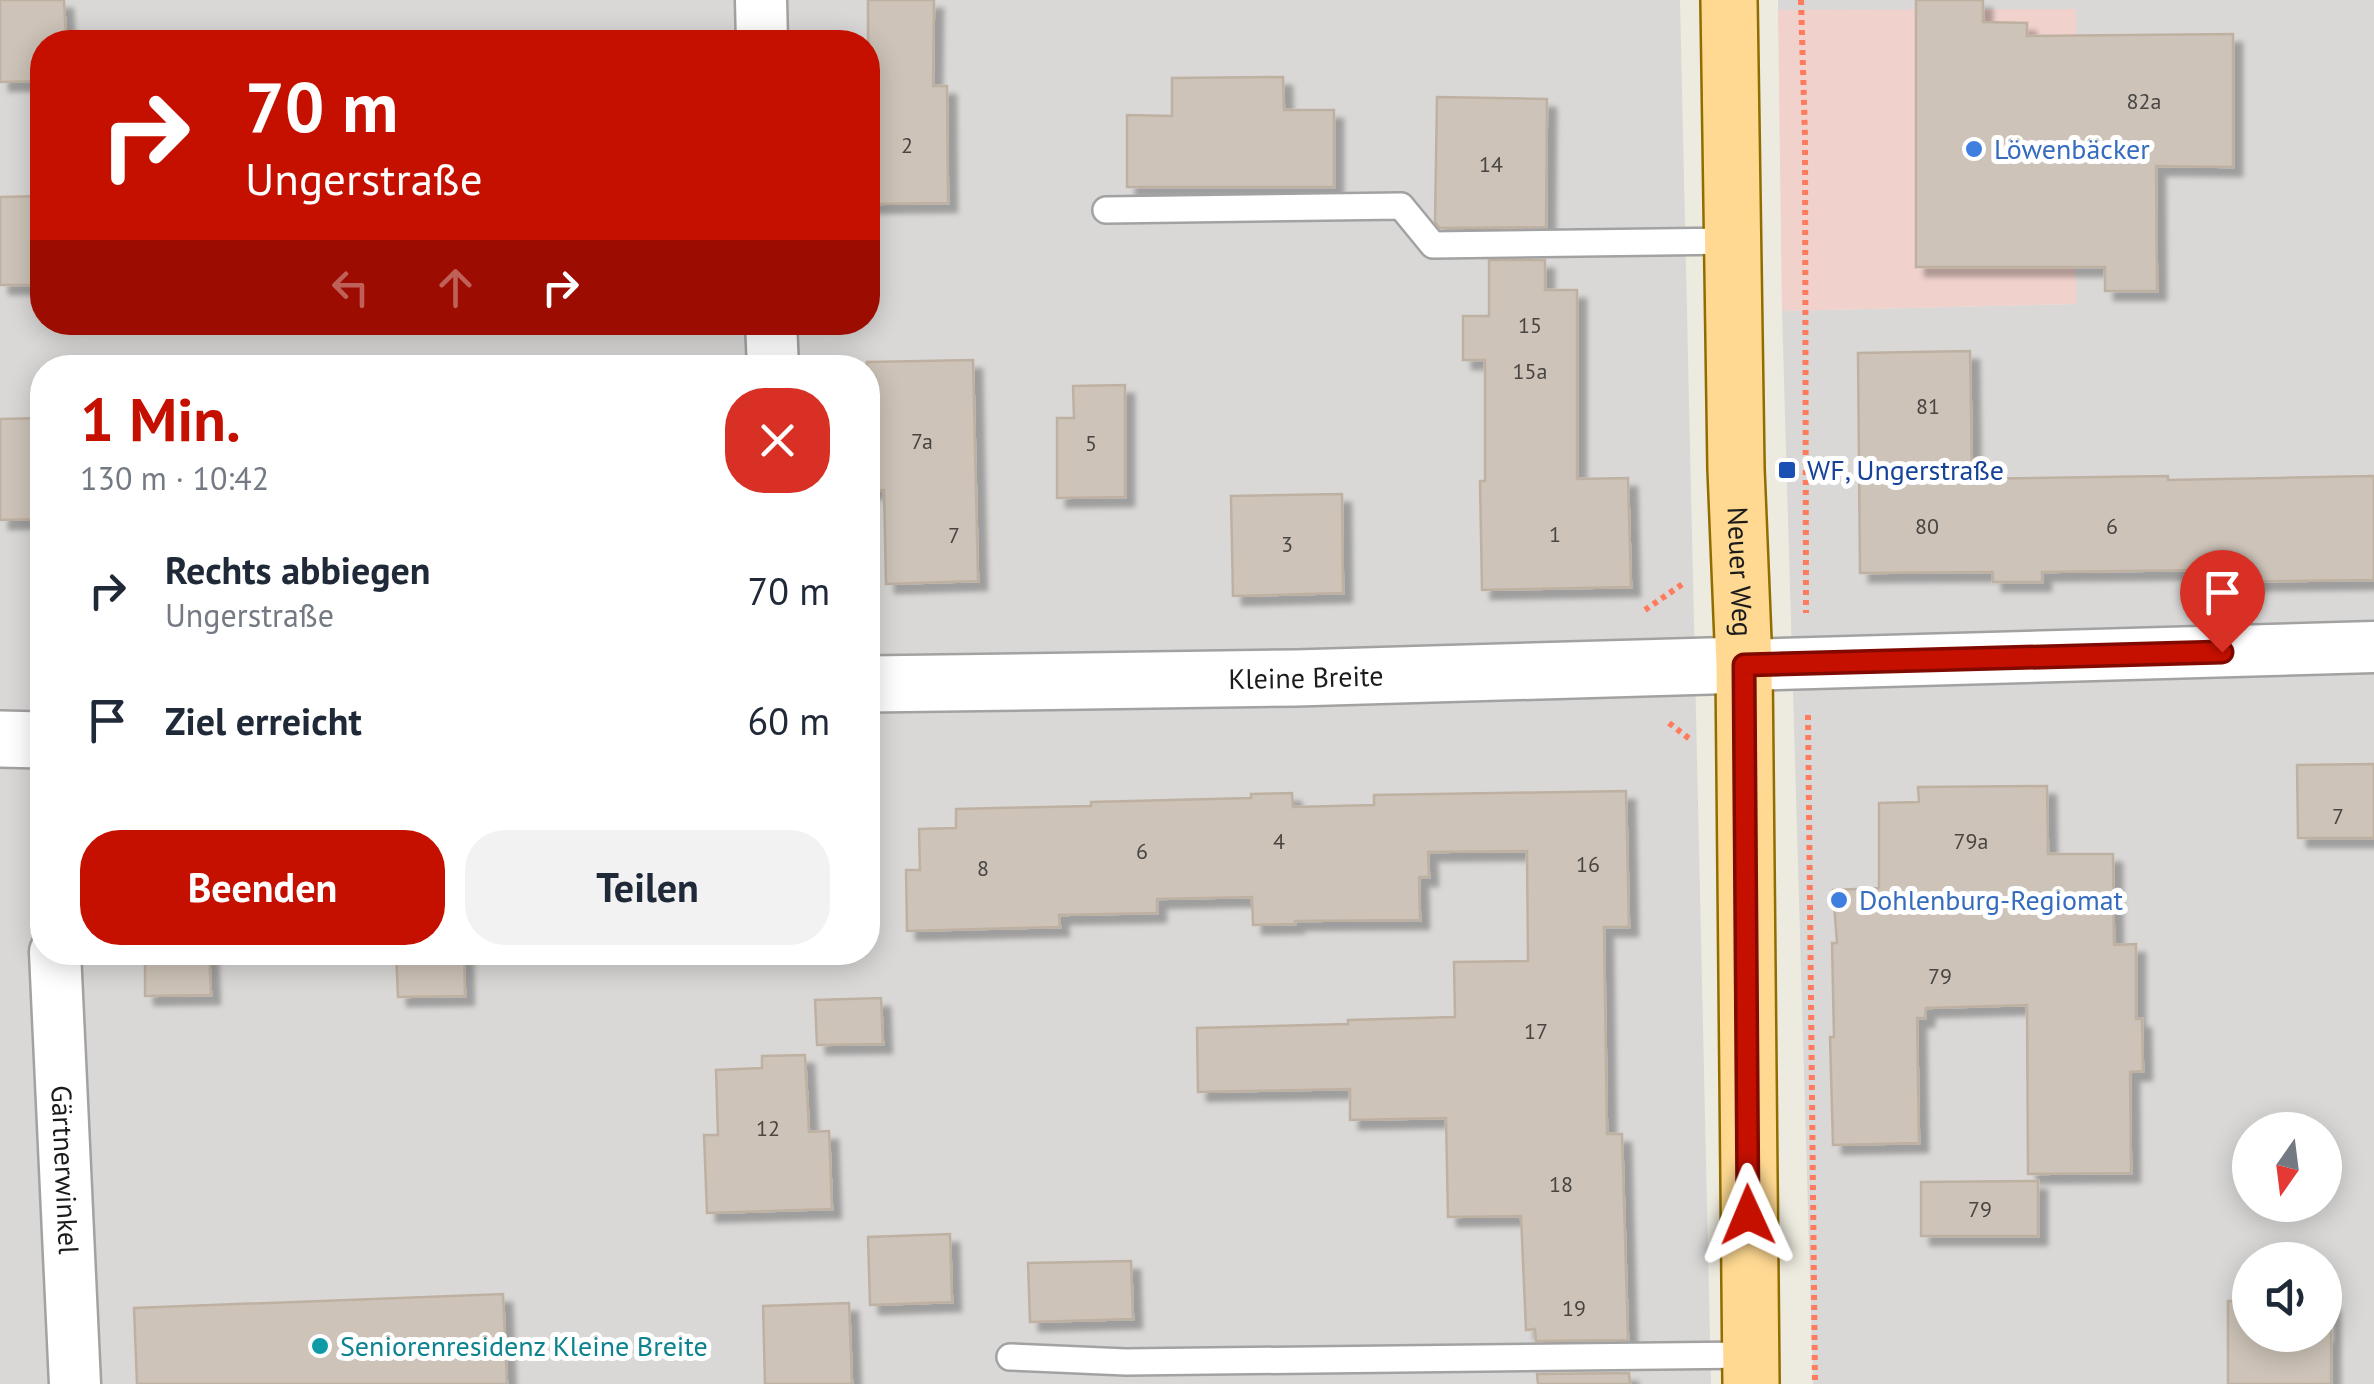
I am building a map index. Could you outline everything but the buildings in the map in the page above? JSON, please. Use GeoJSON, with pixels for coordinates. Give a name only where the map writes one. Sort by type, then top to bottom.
{"type":"FeatureCollection","features":[{"type":"Feature","properties":{"kind":"main road","name":"Neuer Weg"},"geometry":{"type":"LineString","coordinates":[[1730,0],[1736,469],[1744,665],[1750,1370]]}},
{"type":"Feature","properties":{"kind":"street"},"geometry":{"type":"LineString","coordinates":[[761,0],[762,30]]}},
{"type":"Feature","properties":{"kind":"street"},"geometry":{"type":"LineString","coordinates":[[1744,665],[2374,647]]}},
{"type":"Feature","properties":{"kind":"street","name":"Kleine Breite"},"geometry":{"type":"LineString","coordinates":[[880,684],[1296,678],[1744,665]]}},
{"type":"Feature","properties":{"kind":"street"},"geometry":{"type":"LineString","coordinates":[[0,739],[30,740]]}},
{"type":"Feature","properties":{"kind":"street","name":"Gärtnerwinkel"},"geometry":{"type":"LineString","coordinates":[[56,965],[75,1384]]}},
{"type":"Feature","properties":{"kind":"lane"},"geometry":{"type":"LineString","coordinates":[[1106,210],[1401,206],[1433,245],[1733,241]]}},
{"type":"Feature","properties":{"kind":"lane"},"geometry":{"type":"LineString","coordinates":[[1010,1357],[1750,1370]]}},
{"type":"Feature","properties":{"kind":"path"},"geometry":{"type":"LineString","coordinates":[[1802,0],[1806,600]]}},
{"type":"Feature","properties":{"kind":"path"},"geometry":{"type":"LineString","coordinates":[[1808,736],[1816,1384]]}},
{"type":"Feature","properties":{"kind":"shaded area"},"geometry":{"type":"Polygon","coordinates":[[[0,0],[1680,0],[1711,1384],[0,1384],[0,0]]]}},
{"type":"Feature","properties":{"kind":"shaded area"},"geometry":{"type":"Polygon","coordinates":[[[1778,0],[2374,0],[2374,1384],[1813,1384],[1782,311],[2076,304],[2076,10],[1778,10],[1778,0]]]}},
{"type":"Feature","properties":{"kind":"shaded area"},"geometry":{"type":"Polygon","coordinates":[[[2076,9],[2076,304],[1782,311],[1778,10],[2076,9]]]}},
{"type":"Feature","properties":{"kind":"place","name":"Löwenbäcker"},"geometry":{"type":"Point","coordinates":[1974,149]}},
{"type":"Feature","properties":{"kind":"place","name":"WF, Ungerstraße"},"geometry":{"type":"Point","coordinates":[1787,470]}},
{"type":"Feature","properties":{"kind":"place","name":"Dohlenburg-Regiomat"},"geometry":{"type":"Point","coordinates":[1839,900]}},
{"type":"Feature","properties":{"kind":"place","name":"Seniorenresidenz Kleine Breite"},"geometry":{"type":"Point","coordinates":[320,1346]}},
{"type":"Feature","properties":{"kind":"route"},"geometry":{"type":"LineString","coordinates":[[1748,1215],[1744,665],[2222,652]]}}]}
